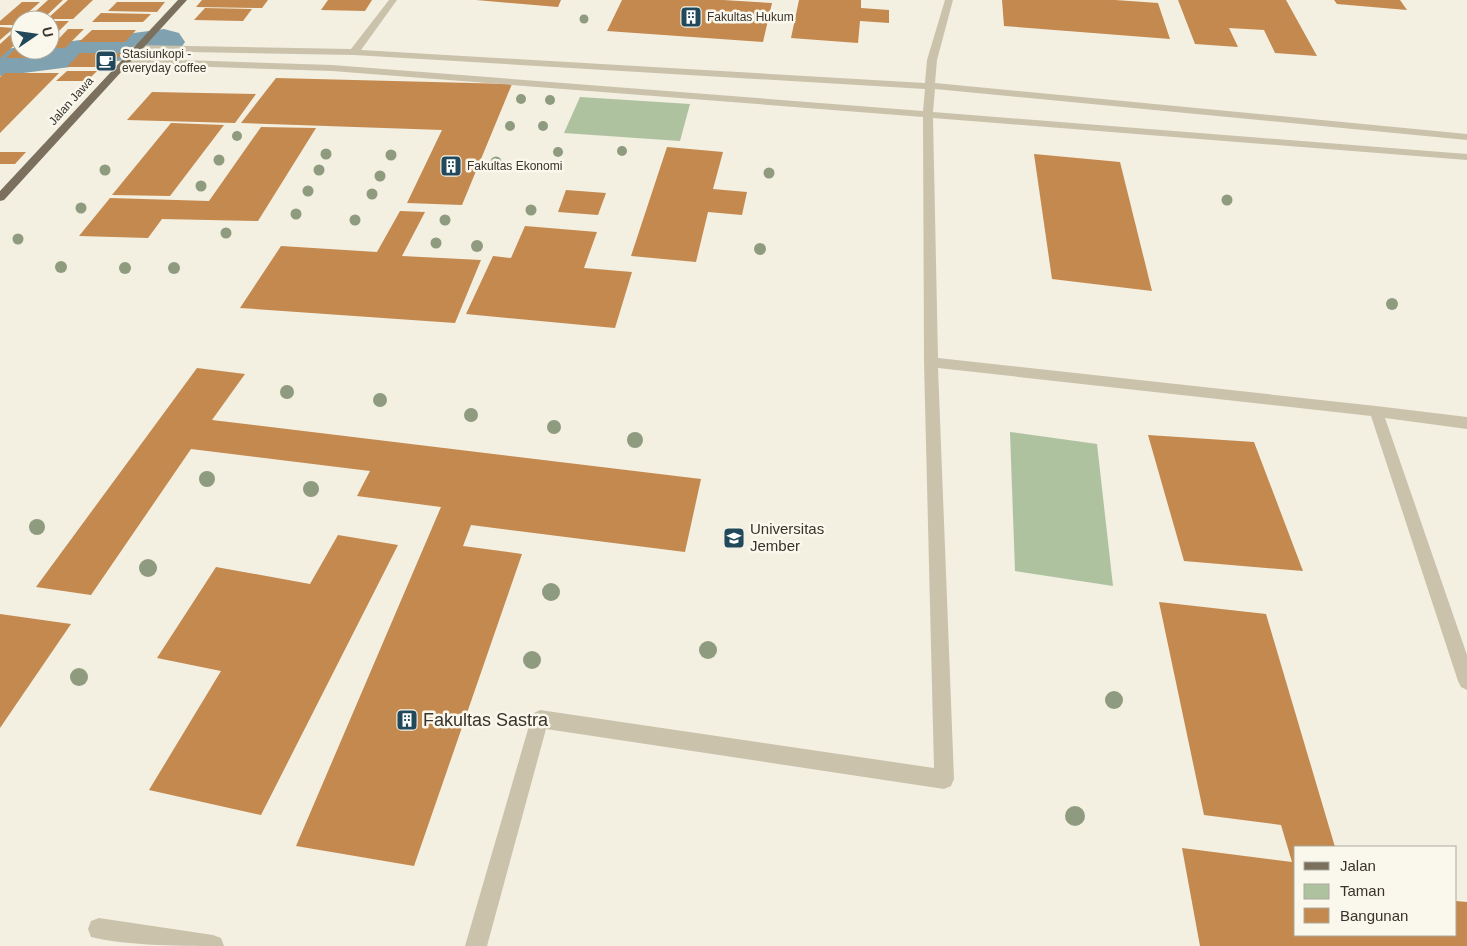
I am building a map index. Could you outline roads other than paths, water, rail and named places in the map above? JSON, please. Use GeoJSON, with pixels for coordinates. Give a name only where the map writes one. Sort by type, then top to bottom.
{"type":"FeatureCollection","features":[{"type":"Feature","properties":{"kind":"main road","name":"Jalan Jawa"},"geometry":{"type":"LineString","coordinates":[[0,198],[124,61],[183,0]]}},
{"type":"Feature","properties":{"kind":"lane"},"geometry":{"type":"LineString","coordinates":[[354,52],[393,0]]}},
{"type":"Feature","properties":{"kind":"lane"},"geometry":{"type":"LineString","coordinates":[[476,946],[540,719],[944,779],[931,362],[928,114],[932,60],[949,0]]}},
{"type":"Feature","properties":{"kind":"lane"},"geometry":{"type":"LineString","coordinates":[[138,46],[354,52],[931,86],[1467,137]]}},
{"type":"Feature","properties":{"kind":"lane"},"geometry":{"type":"LineString","coordinates":[[124,61],[332,68],[1467,157]]}},
{"type":"Feature","properties":{"kind":"lane"},"geometry":{"type":"LineString","coordinates":[[931,362],[1376,411],[1467,423]]}},
{"type":"Feature","properties":{"kind":"lane"},"geometry":{"type":"LineString","coordinates":[[1376,411],[1467,681]]}},
{"type":"Feature","properties":{"kind":"lane"},"geometry":{"type":"LineString","coordinates":[[99,930],[213,946]]}},
{"type":"Feature","properties":{"kind":"waterway"},"geometry":{"type":"LineString","coordinates":[[0,63],[164,42]]}},
{"type":"Feature","properties":{"kind":"place","name":"Fakultas Hukum"},"geometry":{"type":"Point","coordinates":[691,17]}},
{"type":"Feature","properties":{"kind":"place","name":"Stasiunkopi - everyday coffee"},"geometry":{"type":"Point","coordinates":[106,61]}},
{"type":"Feature","properties":{"kind":"place","name":"Fakultas Ekonomi"},"geometry":{"type":"Point","coordinates":[451,166]}},
{"type":"Feature","properties":{"kind":"place","name":"Universitas Jember"},"geometry":{"type":"Point","coordinates":[734,538]}},
{"type":"Feature","properties":{"kind":"place","name":"Fakultas Sastra"},"geometry":{"type":"Point","coordinates":[407,720]}}]}
